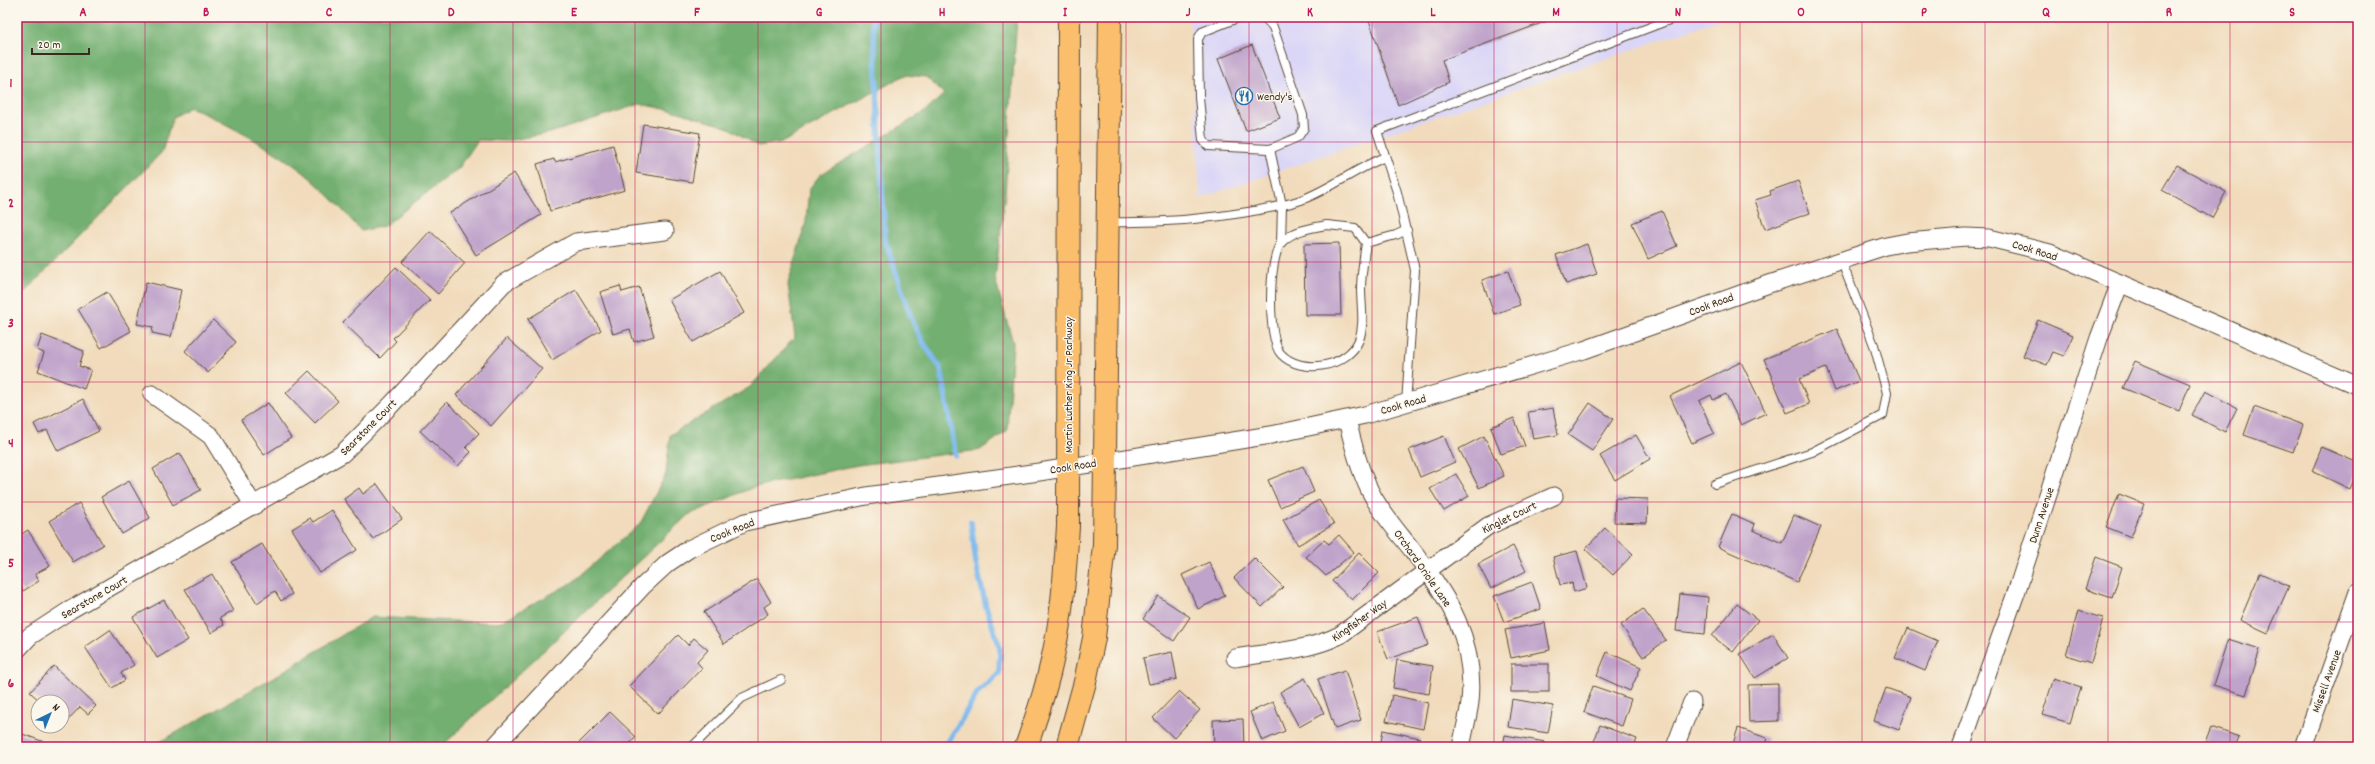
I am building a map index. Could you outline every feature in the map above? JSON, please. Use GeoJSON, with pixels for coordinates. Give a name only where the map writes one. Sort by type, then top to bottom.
{"type":"FeatureCollection","features":[{"type":"Feature","properties":{"kind":"main road","name":"Martin Luther King Jr Parkway"},"geometry":{"type":"LineString","coordinates":[[1026,747],[1041,703],[1054,651],[1063,594],[1068,527],[1069,17]]}},
{"type":"Feature","properties":{"kind":"main road"},"geometry":{"type":"LineString","coordinates":[[1067,747],[1085,682],[1100,600],[1104,545],[1110,17]]}},
{"type":"Feature","properties":{"kind":"street","name":"Searstone Court"},"geometry":{"type":"LineString","coordinates":[[17,650],[30,636],[70,610],[254,506],[342,454],[391,405],[504,283],[576,242],[665,232]]}},
{"type":"Feature","properties":{"kind":"street","name":"Cook Road"},"geometry":{"type":"LineString","coordinates":[[494,747],[643,586],[668,563],[689,549],[745,522],[866,496],[1105,462],[1271,435],[1347,420],[1406,404],[1584,350],[1766,285],[1886,246],[1907,242],[1966,237],[1989,238],[2050,253],[2358,386]]}},
{"type":"Feature","properties":{"kind":"street","name":"Dunn Avenue"},"geometry":{"type":"LineString","coordinates":[[1961,747],[2016,593],[2099,338],[2120,282]]}},
{"type":"Feature","properties":{"kind":"street"},"geometry":{"type":"LineString","coordinates":[[152,394],[211,436],[254,506]]}},
{"type":"Feature","properties":{"kind":"street","name":"Orchard Oriole Lane"},"geometry":{"type":"LineString","coordinates":[[1347,420],[1359,467],[1371,492],[1447,598],[1462,629],[1468,654],[1471,680],[1470,704],[1461,747]]}},
{"type":"Feature","properties":{"kind":"street","name":"Kinglet Court"},"geometry":{"type":"LineString","coordinates":[[1428,570],[1488,526],[1554,496]]}},
{"type":"Feature","properties":{"kind":"street","name":"Kingfisher Way"},"geometry":{"type":"LineString","coordinates":[[1235,658],[1326,642],[1340,635],[1428,570]]}},
{"type":"Feature","properties":{"kind":"street","name":"Missell Avenue"},"geometry":{"type":"LineString","coordinates":[[2303,747],[2358,592]]}},
{"type":"Feature","properties":{"kind":"street"},"geometry":{"type":"LineString","coordinates":[[1675,747],[1692,702]]}},
{"type":"Feature","properties":{"kind":"lane"},"geometry":{"type":"LineString","coordinates":[[1240,17],[1202,32],[1198,39],[1199,97],[1203,140],[1208,146],[1270,150],[1298,137],[1304,128],[1303,115],[1273,26],[1264,17]]}},
{"type":"Feature","properties":{"kind":"lane"},"geometry":{"type":"LineString","coordinates":[[1406,404],[1415,270],[1397,192],[1377,131],[1677,17]]}},
{"type":"Feature","properties":{"kind":"lane"},"geometry":{"type":"LineString","coordinates":[[1270,150],[1282,205],[1281,243],[1274,263],[1273,338],[1280,354],[1297,366],[1324,366],[1348,356],[1359,340],[1363,320],[1361,288],[1366,243],[1355,228],[1327,225],[1298,231],[1281,243]]}},
{"type":"Feature","properties":{"kind":"lane"},"geometry":{"type":"LineString","coordinates":[[1108,222],[1164,222],[1208,219],[1282,205],[1301,200],[1337,184],[1371,162],[1385,157]]}},
{"type":"Feature","properties":{"kind":"lane"},"geometry":{"type":"LineString","coordinates":[[1366,243],[1396,235],[1407,230]]}},
{"type":"Feature","properties":{"kind":"lane"},"geometry":{"type":"LineString","coordinates":[[1715,484],[1812,452],[1884,415],[1887,393],[1876,352],[1841,260]]}},
{"type":"Feature","properties":{"kind":"lane"},"geometry":{"type":"LineString","coordinates":[[692,747],[742,698],[781,680]]}},
{"type":"Feature","properties":{"kind":"shaded area"},"geometry":{"type":"Polygon","coordinates":[[[1190,17],[1727,17],[1200,198],[1190,17]]]}},
{"type":"Feature","properties":{"kind":"green space"},"geometry":{"type":"Polygon","coordinates":[[[17,17],[1017,17],[1005,193],[995,279],[1013,343],[1007,431],[980,450],[858,465],[754,487],[688,515],[441,747],[151,747],[274,677],[372,617],[498,623],[573,582],[640,524],[666,474],[670,435],[750,387],[795,337],[788,284],[806,222],[809,189],[820,175],[926,111],[944,94],[926,77],[905,75],[783,142],[758,146],[729,128],[679,112],[640,104],[550,133],[506,141],[478,140],[459,168],[384,226],[361,231],[326,193],[291,163],[248,136],[190,107],[173,117],[162,152],[17,300],[17,17]]]}},
{"type":"Feature","properties":{"kind":"building"},"geometry":{"type":"Polygon","coordinates":[[[1368,17],[1558,17],[1442,60],[1449,82],[1398,105],[1368,17]]]}},
{"type":"Feature","properties":{"kind":"building"},"geometry":{"type":"Polygon","coordinates":[[[1252,45],[1280,118],[1246,131],[1218,59],[1252,45]]]}},
{"type":"Feature","properties":{"kind":"building"},"geometry":{"type":"Polygon","coordinates":[[[643,124],[700,133],[692,182],[636,173],[643,124]]]}},
{"type":"Feature","properties":{"kind":"building"},"geometry":{"type":"Polygon","coordinates":[[[613,145],[625,190],[550,211],[537,164],[554,159],[555,162],[613,145]]]}},
{"type":"Feature","properties":{"kind":"building"},"geometry":{"type":"Polygon","coordinates":[[[2177,165],[2226,192],[2212,218],[2162,190],[2177,165]]]}},
{"type":"Feature","properties":{"kind":"building"},"geometry":{"type":"Polygon","coordinates":[[[514,173],[541,215],[476,255],[450,213],[514,173]]]}},
{"type":"Feature","properties":{"kind":"building"},"geometry":{"type":"Polygon","coordinates":[[[1798,181],[1810,213],[1765,229],[1755,200],[1771,195],[1770,191],[1798,181]]]}},
{"type":"Feature","properties":{"kind":"building"},"geometry":{"type":"Polygon","coordinates":[[[1662,211],[1677,246],[1648,259],[1632,223],[1662,211]]]}},
{"type":"Feature","properties":{"kind":"building"},"geometry":{"type":"Polygon","coordinates":[[[430,231],[465,263],[438,294],[402,262],[430,231]]]}},
{"type":"Feature","properties":{"kind":"building"},"geometry":{"type":"Polygon","coordinates":[[[1339,243],[1341,315],[1305,315],[1304,244],[1339,243]]]}},
{"type":"Feature","properties":{"kind":"building"},"geometry":{"type":"Polygon","coordinates":[[[1587,244],[1597,274],[1566,284],[1556,255],[1587,244]]]}},
{"type":"Feature","properties":{"kind":"building"},"geometry":{"type":"Polygon","coordinates":[[[396,267],[430,300],[393,338],[396,341],[380,358],[343,322],[396,267]]]}},
{"type":"Feature","properties":{"kind":"building"},"geometry":{"type":"Polygon","coordinates":[[[720,271],[744,313],[693,342],[669,300],[720,271]]]}},
{"type":"Feature","properties":{"kind":"building"},"geometry":{"type":"Polygon","coordinates":[[[1508,271],[1520,305],[1494,314],[1482,280],[1508,271]]]}},
{"type":"Feature","properties":{"kind":"building"},"geometry":{"type":"Polygon","coordinates":[[[146,282],[181,290],[171,337],[152,333],[153,327],[137,324],[146,282]]]}},
{"type":"Feature","properties":{"kind":"building"},"geometry":{"type":"Polygon","coordinates":[[[620,286],[622,292],[639,287],[654,336],[634,342],[630,329],[613,334],[600,292],[620,286]]]}},
{"type":"Feature","properties":{"kind":"building"},"geometry":{"type":"Polygon","coordinates":[[[576,290],[601,330],[552,360],[528,319],[576,290]]]}},
{"type":"Feature","properties":{"kind":"building"},"geometry":{"type":"Polygon","coordinates":[[[107,292],[131,331],[101,348],[78,309],[107,292]]]}},
{"type":"Feature","properties":{"kind":"building"},"geometry":{"type":"Polygon","coordinates":[[[213,320],[236,342],[208,373],[185,351],[213,320]]]}},
{"type":"Feature","properties":{"kind":"building"},"geometry":{"type":"Polygon","coordinates":[[[2038,320],[2073,335],[2064,356],[2053,352],[2047,365],[2023,356],[2038,320]]]}},
{"type":"Feature","properties":{"kind":"building"},"geometry":{"type":"Polygon","coordinates":[[[1837,329],[1859,381],[1835,391],[1826,368],[1799,379],[1809,404],[1787,413],[1764,359],[1837,329]]]}},
{"type":"Feature","properties":{"kind":"building"},"geometry":{"type":"Polygon","coordinates":[[[42,335],[84,351],[79,366],[91,370],[84,389],[38,371],[44,353],[37,350],[42,335]]]}},
{"type":"Feature","properties":{"kind":"building"},"geometry":{"type":"Polygon","coordinates":[[[507,338],[542,369],[491,426],[456,395],[507,338]]]}},
{"type":"Feature","properties":{"kind":"building"},"geometry":{"type":"Polygon","coordinates":[[[2135,361],[2190,384],[2179,411],[2123,388],[2135,361]]]}},
{"type":"Feature","properties":{"kind":"building"},"geometry":{"type":"Polygon","coordinates":[[[1741,362],[1766,413],[1741,425],[1726,394],[1713,400],[1711,395],[1699,401],[1714,433],[1692,443],[1670,396],[1741,362]]]}},
{"type":"Feature","properties":{"kind":"building"},"geometry":{"type":"Polygon","coordinates":[[[309,371],[338,401],[315,423],[286,393],[309,371]]]}},
{"type":"Feature","properties":{"kind":"building"},"geometry":{"type":"Polygon","coordinates":[[[2205,391],[2237,408],[2225,432],[2192,415],[2205,391]]]}},
{"type":"Feature","properties":{"kind":"building"},"geometry":{"type":"Polygon","coordinates":[[[83,399],[99,431],[58,451],[47,430],[39,434],[34,424],[83,399]]]}},
{"type":"Feature","properties":{"kind":"building"},"geometry":{"type":"Polygon","coordinates":[[[447,402],[479,433],[466,447],[471,452],[458,466],[420,431],[447,402]]]}},
{"type":"Feature","properties":{"kind":"building"},"geometry":{"type":"Polygon","coordinates":[[[268,403],[291,438],[264,455],[241,420],[268,403]]]}},
{"type":"Feature","properties":{"kind":"building"},"geometry":{"type":"Polygon","coordinates":[[[1590,403],[1613,419],[1592,451],[1568,435],[1590,403]]]}},
{"type":"Feature","properties":{"kind":"building"},"geometry":{"type":"Polygon","coordinates":[[[2254,407],[2303,425],[2293,452],[2244,435],[2254,407]]]}},
{"type":"Feature","properties":{"kind":"building"},"geometry":{"type":"Polygon","coordinates":[[[1553,408],[1558,435],[1533,439],[1528,412],[1553,408]]]}},
{"type":"Feature","properties":{"kind":"building"},"geometry":{"type":"Polygon","coordinates":[[[1514,418],[1525,446],[1501,454],[1491,427],[1514,418]]]}},
{"type":"Feature","properties":{"kind":"building"},"geometry":{"type":"Polygon","coordinates":[[[1636,435],[1650,459],[1615,480],[1600,456],[1636,435]]]}},
{"type":"Feature","properties":{"kind":"building"},"geometry":{"type":"Polygon","coordinates":[[[1444,436],[1455,462],[1420,477],[1409,450],[1444,436]]]}},
{"type":"Feature","properties":{"kind":"building"},"geometry":{"type":"Polygon","coordinates":[[[1484,436],[1504,476],[1479,488],[1459,449],[1484,436]]]}},
{"type":"Feature","properties":{"kind":"building"},"geometry":{"type":"Polygon","coordinates":[[[2322,447],[2358,463],[2358,470],[2350,489],[2312,471],[2322,447]]]}},
{"type":"Feature","properties":{"kind":"building"},"geometry":{"type":"Polygon","coordinates":[[[180,453],[201,490],[173,505],[153,469],[180,453]]]}},
{"type":"Feature","properties":{"kind":"building"},"geometry":{"type":"Polygon","coordinates":[[[1303,466],[1314,492],[1280,507],[1268,480],[1303,466]]]}},
{"type":"Feature","properties":{"kind":"building"},"geometry":{"type":"Polygon","coordinates":[[[1456,474],[1469,496],[1444,511],[1430,489],[1456,474]]]}},
{"type":"Feature","properties":{"kind":"building"},"geometry":{"type":"Polygon","coordinates":[[[129,481],[150,518],[122,534],[101,497],[129,481]]]}},
{"type":"Feature","properties":{"kind":"building"},"geometry":{"type":"Polygon","coordinates":[[[377,484],[402,519],[373,539],[344,499],[359,488],[363,494],[377,484]]]}},
{"type":"Feature","properties":{"kind":"building"},"geometry":{"type":"Polygon","coordinates":[[[2119,494],[2144,504],[2131,537],[2106,527],[2119,494]]]}},
{"type":"Feature","properties":{"kind":"building"},"geometry":{"type":"Polygon","coordinates":[[[1615,498],[1648,499],[1647,523],[1614,522],[1615,498]]]}},
{"type":"Feature","properties":{"kind":"building"},"geometry":{"type":"Polygon","coordinates":[[[1319,500],[1334,524],[1298,545],[1283,520],[1319,500]]]}},
{"type":"Feature","properties":{"kind":"building"},"geometry":{"type":"Polygon","coordinates":[[[79,503],[103,545],[73,562],[49,521],[79,503]]]}},
{"type":"Feature","properties":{"kind":"building"},"geometry":{"type":"Polygon","coordinates":[[[332,510],[357,550],[320,573],[292,529],[310,518],[313,522],[332,510]]]}},
{"type":"Feature","properties":{"kind":"building"},"geometry":{"type":"Polygon","coordinates":[[[1732,514],[1755,524],[1753,530],[1782,543],[1794,515],[1821,527],[1797,582],[1718,547],[1732,514]]]}},
{"type":"Feature","properties":{"kind":"building"},"geometry":{"type":"Polygon","coordinates":[[[1605,528],[1633,554],[1613,575],[1585,549],[1605,528]]]}},
{"type":"Feature","properties":{"kind":"building"},"geometry":{"type":"Polygon","coordinates":[[[28,530],[50,566],[35,574],[39,581],[23,591],[17,581],[17,537],[28,530]]]}},
{"type":"Feature","properties":{"kind":"building"},"geometry":{"type":"Polygon","coordinates":[[[1339,535],[1354,552],[1326,576],[1306,557],[1324,540],[1329,544],[1339,535]]]}},
{"type":"Feature","properties":{"kind":"building"},"geometry":{"type":"Polygon","coordinates":[[[262,544],[292,594],[281,601],[275,591],[257,603],[232,562],[262,544]]]}},
{"type":"Feature","properties":{"kind":"building"},"geometry":{"type":"Polygon","coordinates":[[[1513,546],[1526,571],[1491,589],[1478,564],[1513,546]]]}},
{"type":"Feature","properties":{"kind":"building"},"geometry":{"type":"Polygon","coordinates":[[[1577,551],[1587,588],[1574,592],[1572,583],[1560,585],[1553,557],[1577,551]]]}},
{"type":"Feature","properties":{"kind":"building"},"geometry":{"type":"Polygon","coordinates":[[[1359,553],[1379,573],[1352,600],[1332,581],[1359,553]]]}},
{"type":"Feature","properties":{"kind":"building"},"geometry":{"type":"Polygon","coordinates":[[[2096,557],[2122,567],[2112,598],[2085,589],[2096,557]]]}},
{"type":"Feature","properties":{"kind":"building"},"geometry":{"type":"Polygon","coordinates":[[[1254,558],[1283,587],[1262,607],[1234,578],[1254,558]]]}},
{"type":"Feature","properties":{"kind":"building"},"geometry":{"type":"Polygon","coordinates":[[[1209,562],[1225,596],[1198,609],[1182,575],[1209,562]]]}},
{"type":"Feature","properties":{"kind":"building"},"geometry":{"type":"Polygon","coordinates":[[[2260,573],[2289,586],[2268,633],[2240,620],[2260,573]]]}},
{"type":"Feature","properties":{"kind":"building"},"geometry":{"type":"Polygon","coordinates":[[[212,574],[233,611],[220,618],[224,625],[211,633],[185,589],[212,574]]]}},
{"type":"Feature","properties":{"kind":"building"},"geometry":{"type":"Polygon","coordinates":[[[757,579],[771,602],[764,607],[768,614],[724,644],[704,612],[757,579]]]}},
{"type":"Feature","properties":{"kind":"building"},"geometry":{"type":"Polygon","coordinates":[[[1532,582],[1541,609],[1504,622],[1494,596],[1532,582]]]}},
{"type":"Feature","properties":{"kind":"building"},"geometry":{"type":"Polygon","coordinates":[[[1680,594],[1708,597],[1705,634],[1676,631],[1680,594]]]}},
{"type":"Feature","properties":{"kind":"building"},"geometry":{"type":"Polygon","coordinates":[[[1158,596],[1190,617],[1174,641],[1143,619],[1158,596]]]}},
{"type":"Feature","properties":{"kind":"building"},"geometry":{"type":"Polygon","coordinates":[[[164,600],[188,640],[157,658],[133,617],[164,600]]]}},
{"type":"Feature","properties":{"kind":"building"},"geometry":{"type":"Polygon","coordinates":[[[1737,604],[1758,620],[1733,652],[1712,636],[1737,604]]]}},
{"type":"Feature","properties":{"kind":"building"},"geometry":{"type":"Polygon","coordinates":[[[1643,609],[1666,640],[1643,657],[1621,625],[1643,609]]]}},
{"type":"Feature","properties":{"kind":"building"},"geometry":{"type":"Polygon","coordinates":[[[2078,611],[2103,618],[2091,663],[2066,655],[2078,611]]]}},
{"type":"Feature","properties":{"kind":"building"},"geometry":{"type":"Polygon","coordinates":[[[1418,617],[1428,645],[1388,659],[1377,632],[1418,617]]]}},
{"type":"Feature","properties":{"kind":"building"},"geometry":{"type":"Polygon","coordinates":[[[1545,623],[1550,650],[1511,658],[1505,630],[1545,623]]]}},
{"type":"Feature","properties":{"kind":"building"},"geometry":{"type":"Polygon","coordinates":[[[1908,628],[1938,641],[1925,671],[1895,658],[1908,628]]]}},
{"type":"Feature","properties":{"kind":"building"},"geometry":{"type":"Polygon","coordinates":[[[110,630],[134,665],[121,673],[125,680],[112,688],[85,647],[110,630]]]}},
{"type":"Feature","properties":{"kind":"building"},"geometry":{"type":"Polygon","coordinates":[[[1773,634],[1788,658],[1755,678],[1740,654],[1773,634]]]}},
{"type":"Feature","properties":{"kind":"building"},"geometry":{"type":"Polygon","coordinates":[[[678,635],[688,645],[694,638],[708,650],[697,662],[702,668],[658,714],[629,686],[678,635]]]}},
{"type":"Feature","properties":{"kind":"building"},"geometry":{"type":"Polygon","coordinates":[[[2228,639],[2260,649],[2246,695],[2213,685],[2228,639]]]}},
{"type":"Feature","properties":{"kind":"building"},"geometry":{"type":"Polygon","coordinates":[[[1172,652],[1177,679],[1149,684],[1143,658],[1172,652]]]}},
{"type":"Feature","properties":{"kind":"building"},"geometry":{"type":"Polygon","coordinates":[[[1607,652],[1641,667],[1630,691],[1597,676],[1607,652]]]}},
{"type":"Feature","properties":{"kind":"building"},"geometry":{"type":"Polygon","coordinates":[[[1397,660],[1433,666],[1429,694],[1393,688],[1397,660]]]}},
{"type":"Feature","properties":{"kind":"building"},"geometry":{"type":"Polygon","coordinates":[[[1511,664],[1549,664],[1549,692],[1511,692],[1511,664]]]}},
{"type":"Feature","properties":{"kind":"building"},"geometry":{"type":"Polygon","coordinates":[[[54,666],[96,706],[88,714],[80,707],[70,718],[70,694],[32,694],[30,692],[54,666]]]}},
{"type":"Feature","properties":{"kind":"building"},"geometry":{"type":"Polygon","coordinates":[[[1345,670],[1361,720],[1335,729],[1318,679],[1345,670]]]}},
{"type":"Feature","properties":{"kind":"building"},"geometry":{"type":"Polygon","coordinates":[[[1305,678],[1324,713],[1299,727],[1280,692],[1305,678]]]}},
{"type":"Feature","properties":{"kind":"building"},"geometry":{"type":"Polygon","coordinates":[[[2054,678],[2081,687],[2070,723],[2042,715],[2054,678]]]}},
{"type":"Feature","properties":{"kind":"building"},"geometry":{"type":"Polygon","coordinates":[[[1778,684],[1778,721],[1749,722],[1748,685],[1778,684]]]}},
{"type":"Feature","properties":{"kind":"building"},"geometry":{"type":"Polygon","coordinates":[[[1593,686],[1631,699],[1622,726],[1584,712],[1593,686]]]}},
{"type":"Feature","properties":{"kind":"building"},"geometry":{"type":"Polygon","coordinates":[[[1886,688],[1911,697],[1899,730],[1874,721],[1886,688]]]}},
{"type":"Feature","properties":{"kind":"building"},"geometry":{"type":"Polygon","coordinates":[[[1179,691],[1200,710],[1174,738],[1153,718],[1179,691]]]}},
{"type":"Feature","properties":{"kind":"building"},"geometry":{"type":"Polygon","coordinates":[[[1392,695],[1428,703],[1423,729],[1386,721],[1392,695]]]}},
{"type":"Feature","properties":{"kind":"building"},"geometry":{"type":"Polygon","coordinates":[[[1512,699],[1553,706],[1548,733],[1508,727],[1512,699]]]}},
{"type":"Feature","properties":{"kind":"building"},"geometry":{"type":"Polygon","coordinates":[[[1273,702],[1285,731],[1262,741],[1250,712],[1273,702]]]}},
{"type":"Feature","properties":{"kind":"building"},"geometry":{"type":"Polygon","coordinates":[[[610,712],[636,737],[627,747],[579,747],[577,745],[610,712]]]}},
{"type":"Feature","properties":{"kind":"building"},"geometry":{"type":"Polygon","coordinates":[[[1243,719],[1244,747],[1214,747],[1213,720],[1243,719]]]}},
{"type":"Feature","properties":{"kind":"building"},"geometry":{"type":"Polygon","coordinates":[[[1600,725],[1637,739],[1634,747],[1592,747],[1600,725]]]}},
{"type":"Feature","properties":{"kind":"building"},"geometry":{"type":"Polygon","coordinates":[[[2211,727],[2239,737],[2235,747],[2203,747],[2211,727]]]}},
{"type":"Feature","properties":{"kind":"building"},"geometry":{"type":"Polygon","coordinates":[[[1738,728],[1767,738],[1764,747],[1732,747],[1738,728]]]}},
{"type":"Feature","properties":{"kind":"building"},"geometry":{"type":"Polygon","coordinates":[[[1383,730],[1420,738],[1418,747],[1380,747],[1383,730]]]}},
{"type":"Feature","properties":{"kind":"building"},"geometry":{"type":"Polygon","coordinates":[[[17,732],[47,743],[46,747],[17,747],[17,732]]]}},
{"type":"Feature","properties":{"kind":"building"},"geometry":{"type":"Polygon","coordinates":[[[1505,735],[1545,742],[1544,747],[1503,747],[1505,735]]]}},
{"type":"Feature","properties":{"kind":"waterway"},"geometry":{"type":"LineString","coordinates":[[873,17],[885,240],[911,317],[923,342],[941,369],[956,456]]}},
{"type":"Feature","properties":{"kind":"waterway"},"geometry":{"type":"LineString","coordinates":[[945,747],[978,692],[999,673],[1000,648],[986,607],[976,563],[971,522]]}},
{"type":"Feature","properties":{"kind":"place","name":"Wendy's"},"geometry":{"type":"Point","coordinates":[1244,96]}}]}
